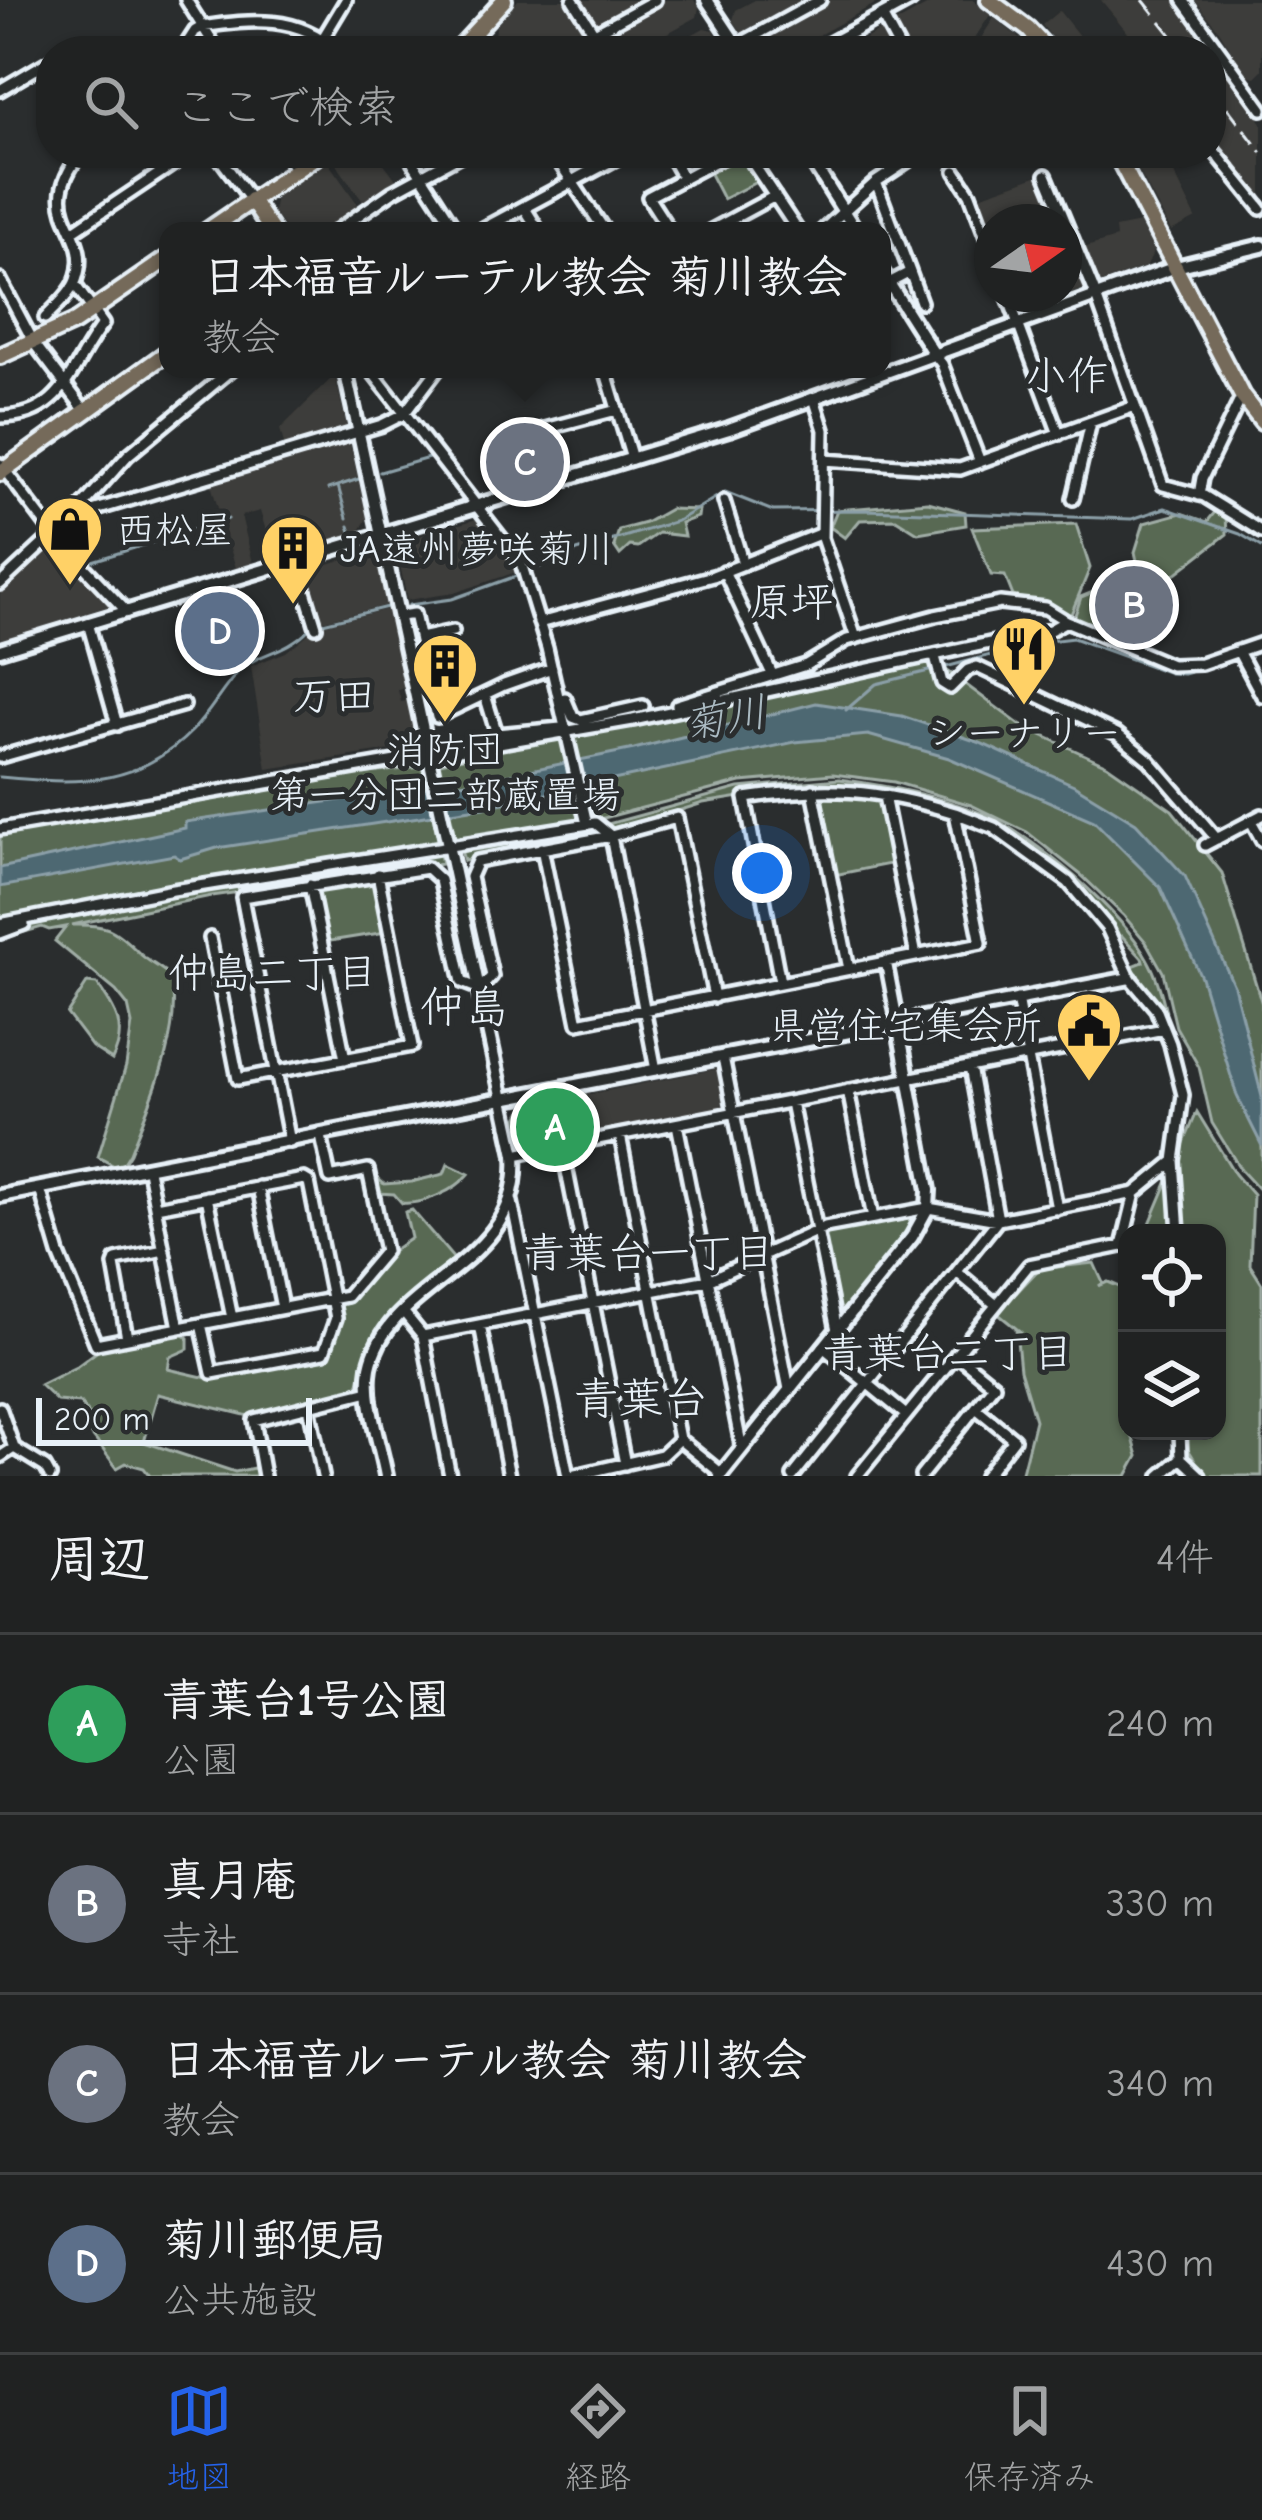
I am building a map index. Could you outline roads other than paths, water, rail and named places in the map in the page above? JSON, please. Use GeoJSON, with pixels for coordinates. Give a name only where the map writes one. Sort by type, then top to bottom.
{"type":"FeatureCollection","features":[{"type":"Feature","properties":{"kind":"main road"},"geometry":{"type":"LineString","coordinates":[[476,34],[504,0]]}},
{"type":"Feature","properties":{"kind":"main road"},"geometry":{"type":"LineString","coordinates":[[989,0],[1034,36]]}},
{"type":"Feature","properties":{"kind":"main road"},"geometry":{"type":"LineString","coordinates":[[220,222],[299,168]]}},
{"type":"Feature","properties":{"kind":"main road"},"geometry":{"type":"LineString","coordinates":[[1124,168],[1242,396],[1261,420]]}},
{"type":"Feature","properties":{"kind":"main road"},"geometry":{"type":"LineString","coordinates":[[251,200],[266,222]]}},
{"type":"Feature","properties":{"kind":"main road"},"geometry":{"type":"LineString","coordinates":[[0,356],[94,309],[159,264]]}},
{"type":"Feature","properties":{"kind":"main road"},"geometry":{"type":"LineString","coordinates":[[1,469],[159,359]]}},
{"type":"Feature","properties":{"kind":"street"},"geometry":{"type":"LineString","coordinates":[[186,0],[208,36]]}},
{"type":"Feature","properties":{"kind":"street"},"geometry":{"type":"LineString","coordinates":[[324,36],[346,0]]}},
{"type":"Feature","properties":{"kind":"street"},"geometry":{"type":"LineString","coordinates":[[573,0],[594,33]]}},
{"type":"Feature","properties":{"kind":"street"},"geometry":{"type":"LineString","coordinates":[[589,36],[655,0]]}},
{"type":"Feature","properties":{"kind":"street"},"geometry":{"type":"LineString","coordinates":[[707,0],[728,36]]}},
{"type":"Feature","properties":{"kind":"street"},"geometry":{"type":"LineString","coordinates":[[758,36],[820,0]]}},
{"type":"Feature","properties":{"kind":"street"},"geometry":{"type":"LineString","coordinates":[[842,36],[911,0]]}},
{"type":"Feature","properties":{"kind":"street"},"geometry":{"type":"LineString","coordinates":[[1183,0],[1208,36]]}},
{"type":"Feature","properties":{"kind":"street"},"geometry":{"type":"LineString","coordinates":[[192,36],[202,27],[279,21],[318,36]]}},
{"type":"Feature","properties":{"kind":"street"},"geometry":{"type":"LineString","coordinates":[[1226,61],[1262,109]]}},
{"type":"Feature","properties":{"kind":"street"},"geometry":{"type":"LineString","coordinates":[[0,90],[36,69]]}},
{"type":"Feature","properties":{"kind":"street"},"geometry":{"type":"LineString","coordinates":[[1248,92],[1262,81]]}},
{"type":"Feature","properties":{"kind":"street"},"geometry":{"type":"LineString","coordinates":[[1226,165],[1262,209]]}},
{"type":"Feature","properties":{"kind":"street"},"geometry":{"type":"LineString","coordinates":[[45,318],[74,285],[78,255],[58,198],[71,168]]}},
{"type":"Feature","properties":{"kind":"street"},"geometry":{"type":"LineString","coordinates":[[72,232],[168,168]]}},
{"type":"Feature","properties":{"kind":"street"},"geometry":{"type":"LineString","coordinates":[[227,168],[251,200]]}},
{"type":"Feature","properties":{"kind":"street"},"geometry":{"type":"LineString","coordinates":[[417,168],[452,222]]}},
{"type":"Feature","properties":{"kind":"street"},"geometry":{"type":"LineString","coordinates":[[350,222],[437,168]]}},
{"type":"Feature","properties":{"kind":"street"},"geometry":{"type":"LineString","coordinates":[[563,168],[598,222]]}},
{"type":"Feature","properties":{"kind":"street"},"geometry":{"type":"LineString","coordinates":[[496,222],[599,168]]}},
{"type":"Feature","properties":{"kind":"street"},"geometry":{"type":"LineString","coordinates":[[677,168],[683,178]]}},
{"type":"Feature","properties":{"kind":"street"},"geometry":{"type":"LineString","coordinates":[[664,222],[648,197],[702,168]]}},
{"type":"Feature","properties":{"kind":"street"},"geometry":{"type":"LineString","coordinates":[[756,168],[792,222]]}},
{"type":"Feature","properties":{"kind":"street"},"geometry":{"type":"LineString","coordinates":[[817,168],[851,222]]}},
{"type":"Feature","properties":{"kind":"street"},"geometry":{"type":"LineString","coordinates":[[831,222],[897,168]]}},
{"type":"Feature","properties":{"kind":"street"},"geometry":{"type":"LineString","coordinates":[[955,170],[974,205]]}},
{"type":"Feature","properties":{"kind":"street"},"geometry":{"type":"LineString","coordinates":[[1046,175],[1096,296],[1163,485],[1199,495],[1262,532]]}},
{"type":"Feature","properties":{"kind":"street"},"geometry":{"type":"LineString","coordinates":[[876,182],[921,302]]}},
{"type":"Feature","properties":{"kind":"street"},"geometry":{"type":"LineString","coordinates":[[727,222],[775,196]]}},
{"type":"Feature","properties":{"kind":"street"},"geometry":{"type":"LineString","coordinates":[[524,207],[533,222]]}},
{"type":"Feature","properties":{"kind":"street"},"geometry":{"type":"LineString","coordinates":[[891,370],[1176,267],[1262,247]]}},
{"type":"Feature","properties":{"kind":"street"},"geometry":{"type":"LineString","coordinates":[[891,276],[910,272]]}},
{"type":"Feature","properties":{"kind":"street"},"geometry":{"type":"LineString","coordinates":[[0,280],[34,343],[86,412]]}},
{"type":"Feature","properties":{"kind":"street"},"geometry":{"type":"LineString","coordinates":[[0,417],[31,415],[50,402],[103,324],[74,285]]}},
{"type":"Feature","properties":{"kind":"street"},"geometry":{"type":"LineString","coordinates":[[891,286],[949,380],[980,462]]}},
{"type":"Feature","properties":{"kind":"street"},"geometry":{"type":"LineString","coordinates":[[1013,312],[1059,434]]}},
{"type":"Feature","properties":{"kind":"street"},"geometry":{"type":"LineString","coordinates":[[0,584],[72,517],[128,455],[221,378]]}},
{"type":"Feature","properties":{"kind":"street"},"geometry":{"type":"LineString","coordinates":[[347,378],[517,1181],[512,1202],[494,1232],[385,1334],[375,1352],[369,1391],[386,1476]]}},
{"type":"Feature","properties":{"kind":"street"},"geometry":{"type":"LineString","coordinates":[[377,378],[524,573],[573,717],[581,720],[935,657],[1050,630],[1066,621]]}},
{"type":"Feature","properties":{"kind":"street"},"geometry":{"type":"LineString","coordinates":[[72,517],[359,432],[404,414],[431,378]]}},
{"type":"Feature","properties":{"kind":"street"},"geometry":{"type":"LineString","coordinates":[[608,378],[632,459]]}},
{"type":"Feature","properties":{"kind":"street"},"geometry":{"type":"LineString","coordinates":[[0,650],[522,494],[869,378]]}},
{"type":"Feature","properties":{"kind":"street"},"geometry":{"type":"LineString","coordinates":[[1199,495],[1210,460],[1242,396]]}},
{"type":"Feature","properties":{"kind":"street"},"geometry":{"type":"LineString","coordinates":[[814,398],[824,430],[822,533],[826,558],[848,605],[856,638]]}},
{"type":"Feature","properties":{"kind":"street"},"geometry":{"type":"LineString","coordinates":[[824,460],[960,469],[1135,406]]}},
{"type":"Feature","properties":{"kind":"street"},"geometry":{"type":"LineString","coordinates":[[522,494],[511,438],[617,410]]}},
{"type":"Feature","properties":{"kind":"street"},"geometry":{"type":"LineString","coordinates":[[1073,500],[1090,422]]}},
{"type":"Feature","properties":{"kind":"street"},"geometry":{"type":"LineString","coordinates":[[1,469],[54,535],[127,612]]}},
{"type":"Feature","properties":{"kind":"street"},"geometry":{"type":"LineString","coordinates":[[724,501],[742,564]]}},
{"type":"Feature","properties":{"kind":"street"},"geometry":{"type":"LineString","coordinates":[[539,623],[724,571],[822,533]]}},
{"type":"Feature","properties":{"kind":"street"},"geometry":{"type":"LineString","coordinates":[[296,562],[315,625]]}},
{"type":"Feature","properties":{"kind":"street"},"geometry":{"type":"LineString","coordinates":[[724,571],[772,674]]}},
{"type":"Feature","properties":{"kind":"street"},"geometry":{"type":"LineString","coordinates":[[0,829],[567,732],[806,665],[856,638],[1000,603],[1045,608],[1171,665],[1201,664],[1262,644]]}},
{"type":"Feature","properties":{"kind":"street"},"geometry":{"type":"LineString","coordinates":[[398,608],[414,614],[437,717],[552,668]]}},
{"type":"Feature","properties":{"kind":"street"},"geometry":{"type":"LineString","coordinates":[[88,623],[117,724]]}},
{"type":"Feature","properties":{"kind":"street"},"geometry":{"type":"LineString","coordinates":[[420,638],[453,631]]}},
{"type":"Feature","properties":{"kind":"street"},"geometry":{"type":"LineString","coordinates":[[547,648],[587,822]]}},
{"type":"Feature","properties":{"kind":"street"},"geometry":{"type":"LineString","coordinates":[[1238,650],[1262,696]]}},
{"type":"Feature","properties":{"kind":"street"},"geometry":{"type":"LineString","coordinates":[[935,657],[942,682],[950,688],[968,670],[977,668],[1117,734],[1149,760],[1217,839]]}},
{"type":"Feature","properties":{"kind":"street"},"geometry":{"type":"LineString","coordinates":[[485,694],[497,734],[567,732]]}},
{"type":"Feature","properties":{"kind":"street"},"geometry":{"type":"LineString","coordinates":[[0,757],[184,706]]}},
{"type":"Feature","properties":{"kind":"street"},"geometry":{"type":"LineString","coordinates":[[813,790],[848,969]]}},
{"type":"Feature","properties":{"kind":"street"},"geometry":{"type":"LineString","coordinates":[[780,982],[745,799],[813,790],[870,791],[994,828],[1071,885],[1107,928],[1130,978],[1156,1009],[1183,1095],[1174,1161],[1178,1224]]}},
{"type":"Feature","properties":{"kind":"street"},"geometry":{"type":"LineString","coordinates":[[884,796],[916,956]]}},
{"type":"Feature","properties":{"kind":"street"},"geometry":{"type":"LineString","coordinates":[[542,848],[578,1023],[981,943],[955,813]]}},
{"type":"Feature","properties":{"kind":"street"},"geometry":{"type":"LineString","coordinates":[[1205,845],[1262,815]]}},
{"type":"Feature","properties":{"kind":"street"},"geometry":{"type":"LineString","coordinates":[[480,989],[492,976],[470,877],[477,861],[611,836],[677,818],[713,997]]}},
{"type":"Feature","properties":{"kind":"street"},"geometry":{"type":"LineString","coordinates":[[1251,821],[1262,841]]}},
{"type":"Feature","properties":{"kind":"street"},"geometry":{"type":"LineString","coordinates":[[0,929],[45,914],[587,822],[604,827],[611,836],[656,1070]]}},
{"type":"Feature","properties":{"kind":"street"},"geometry":{"type":"LineString","coordinates":[[290,1142],[242,897],[427,868],[440,880],[462,982],[480,989]]}},
{"type":"Feature","properties":{"kind":"street"},"geometry":{"type":"LineString","coordinates":[[210,938],[238,1079],[412,1046],[378,874]]}},
{"type":"Feature","properties":{"kind":"street"},"geometry":{"type":"LineString","coordinates":[[310,885],[344,1059]]}},
{"type":"Feature","properties":{"kind":"street"},"geometry":{"type":"LineString","coordinates":[[620,1135],[679,1439],[721,1475],[912,1237],[928,1208],[927,1169],[886,962]]}},
{"type":"Feature","properties":{"kind":"street"},"geometry":{"type":"LineString","coordinates":[[0,1196],[1130,978]]}},
{"type":"Feature","properties":{"kind":"street"},"geometry":{"type":"LineString","coordinates":[[1017,999],[1057,1209]]}},
{"type":"Feature","properties":{"kind":"street"},"geometry":{"type":"LineString","coordinates":[[515,1155],[1164,1029]]}},
{"type":"Feature","properties":{"kind":"street"},"geometry":{"type":"LineString","coordinates":[[723,1057],[789,1389]]}},
{"type":"Feature","properties":{"kind":"street"},"geometry":{"type":"LineString","coordinates":[[794,1476],[998,1220],[970,1067]]}},
{"type":"Feature","properties":{"kind":"street"},"geometry":{"type":"LineString","coordinates":[[848,1090],[873,1218]]}},
{"type":"Feature","properties":{"kind":"street"},"geometry":{"type":"LineString","coordinates":[[791,1102],[837,1330]]}},
{"type":"Feature","properties":{"kind":"street"},"geometry":{"type":"LineString","coordinates":[[677,1124],[742,1449]]}},
{"type":"Feature","properties":{"kind":"street"},"geometry":{"type":"LineString","coordinates":[[40,1189],[59,1254],[96,1344],[128,1338],[347,1296],[385,1251],[368,1170],[330,1178],[321,1136]]}},
{"type":"Feature","properties":{"kind":"street"},"geometry":{"type":"LineString","coordinates":[[562,1146],[625,1463]]}},
{"type":"Feature","properties":{"kind":"street"},"geometry":{"type":"LineString","coordinates":[[423,1336],[708,1280],[816,1230],[873,1218],[928,1208],[998,1220],[1135,1193],[1174,1161]]}},
{"type":"Feature","properties":{"kind":"street"},"geometry":{"type":"LineString","coordinates":[[148,1170],[179,1328]]}},
{"type":"Feature","properties":{"kind":"street"},"geometry":{"type":"LineString","coordinates":[[155,1207],[304,1178],[309,1182],[333,1299],[335,1326],[325,1352],[212,1373],[201,1324]]}},
{"type":"Feature","properties":{"kind":"street"},"geometry":{"type":"LineString","coordinates":[[258,1187],[282,1308]]}},
{"type":"Feature","properties":{"kind":"street"},"geometry":{"type":"LineString","coordinates":[[857,1476],[1029,1265],[1122,1246],[1135,1193]]}},
{"type":"Feature","properties":{"kind":"street"},"geometry":{"type":"LineString","coordinates":[[207,1197],[232,1318]]}},
{"type":"Feature","properties":{"kind":"street"},"geometry":{"type":"LineString","coordinates":[[512,1202],[570,1476],[662,1456],[679,1439]]}},
{"type":"Feature","properties":{"kind":"street"},"geometry":{"type":"LineString","coordinates":[[128,1338],[113,1265],[116,1260],[164,1250]]}},
{"type":"Feature","properties":{"kind":"street"},"geometry":{"type":"LineString","coordinates":[[958,1273],[995,1304]]}},
{"type":"Feature","properties":{"kind":"street"},"geometry":{"type":"LineString","coordinates":[[405,1314],[423,1336],[450,1476]]}},
{"type":"Feature","properties":{"kind":"street"},"geometry":{"type":"LineString","coordinates":[[480,1324],[509,1476]]}},
{"type":"Feature","properties":{"kind":"street"},"geometry":{"type":"LineString","coordinates":[[823,1347],[906,1415]]}},
{"type":"Feature","properties":{"kind":"street"},"geometry":{"type":"LineString","coordinates":[[921,1476],[994,1385],[956,1354]]}},
{"type":"Feature","properties":{"kind":"street"},"geometry":{"type":"LineString","coordinates":[[264,1476],[254,1420],[369,1391]]}},
{"type":"Feature","properties":{"kind":"street"},"geometry":{"type":"LineString","coordinates":[[309,1406],[322,1476]]}},
{"type":"Feature","properties":{"kind":"street"},"geometry":{"type":"LineString","coordinates":[[0,1408],[14,1448],[45,1467],[50,1476]]}},
{"type":"Feature","properties":{"kind":"street"},"geometry":{"type":"LineString","coordinates":[[976,1408],[1015,1439],[985,1476]]}},
{"type":"Feature","properties":{"kind":"street"},"geometry":{"type":"LineString","coordinates":[[1180,1440],[1181,1458],[1200,1476]]}},
{"type":"Feature","properties":{"kind":"street"},"geometry":{"type":"LineString","coordinates":[[0,1457],[14,1448]]}},
{"type":"Feature","properties":{"kind":"street"},"geometry":{"type":"LineString","coordinates":[[1160,1476],[1181,1458]]}},
{"type":"Feature","properties":{"kind":"water"},"geometry":{"type":"Polygon","coordinates":[[[816,703],[902,716],[978,742],[1074,785],[1136,823],[1185,876],[1234,986],[1262,1097],[1262,1146],[1237,1096],[1201,977],[1160,887],[1094,821],[949,758],[868,735],[795,742],[484,807],[0,887],[0,868],[185,828],[185,822],[481,780],[634,749],[816,703]]]}},
{"type":"Feature","properties":{"kind":"waterway"},"geometry":{"type":"LineString","coordinates":[[380,472],[432,457]]}},
{"type":"Feature","properties":{"kind":"waterway"},"geometry":{"type":"LineString","coordinates":[[328,489],[359,479]]}},
{"type":"Feature","properties":{"kind":"waterway"},"geometry":{"type":"LineString","coordinates":[[338,486],[347,518]]}},
{"type":"Feature","properties":{"kind":"waterway"},"geometry":{"type":"LineString","coordinates":[[528,572],[577,551],[677,521],[725,492],[773,511],[1132,519],[1165,508],[1240,534],[1262,547]]}},
{"type":"Feature","properties":{"kind":"waterway"},"geometry":{"type":"LineString","coordinates":[[86,563],[228,519]]}},
{"type":"Feature","properties":{"kind":"waterway"},"geometry":{"type":"LineString","coordinates":[[349,526],[352,534]]}},
{"type":"Feature","properties":{"kind":"waterway"},"geometry":{"type":"LineString","coordinates":[[409,605],[452,599],[519,575]]}},
{"type":"Feature","properties":{"kind":"waterway"},"geometry":{"type":"LineString","coordinates":[[319,624],[387,607]]}},
{"type":"Feature","properties":{"kind":"waterway"},"geometry":{"type":"LineString","coordinates":[[0,777],[79,781],[149,763],[192,731],[239,671],[310,628]]}},
{"type":"Feature","properties":{"kind":"waterway"},"geometry":{"type":"LineString","coordinates":[[942,668],[1073,638],[1170,673],[1234,660]]}},
{"type":"Feature","properties":{"kind":"waterway"},"geometry":{"type":"LineString","coordinates":[[1250,655],[1262,651]]}},
{"type":"Feature","properties":{"kind":"waterway"},"geometry":{"type":"LineString","coordinates":[[846,710],[876,684],[933,670]]}},
{"type":"Feature","properties":{"kind":"railway"},"geometry":{"type":"LineString","coordinates":[[1143,0],[1172,36]]}},
{"type":"Feature","properties":{"kind":"railway"},"geometry":{"type":"LineString","coordinates":[[1226,106],[1262,153]]}},
{"type":"Feature","properties":{"kind":"place","name":"日本福音ルーテル教会 菊川教会"},"geometry":{"type":"Point","coordinates":[525,462]}},
{"type":"Feature","properties":{"kind":"place","name":"西松屋"},"geometry":{"type":"Point","coordinates":[70,588]}},
{"type":"Feature","properties":{"kind":"place","name":"真月庵"},"geometry":{"type":"Point","coordinates":[1134,605]}},
{"type":"Feature","properties":{"kind":"place","name":"JA遠州夢咲菊川"},"geometry":{"type":"Point","coordinates":[293,607]}},
{"type":"Feature","properties":{"kind":"place","name":"菊川郵便局"},"geometry":{"type":"Point","coordinates":[220,631]}},
{"type":"Feature","properties":{"kind":"place","name":"シーナリー"},"geometry":{"type":"Point","coordinates":[1024,708]}},
{"type":"Feature","properties":{"kind":"place","name":"消防団 第一分団三部蔵置場"},"geometry":{"type":"Point","coordinates":[445,725]}},
{"type":"Feature","properties":{"kind":"place","name":"県営住宅集会所"},"geometry":{"type":"Point","coordinates":[1089,1084]}},
{"type":"Feature","properties":{"kind":"place","name":"青葉台1号公園"},"geometry":{"type":"Point","coordinates":[555,1127]}},
{"type":"Feature","properties":{"kind":"district","name":"小作"},"geometry":{"type":"Point","coordinates":[1067,375]}},
{"type":"Feature","properties":{"kind":"district","name":"原坪"},"geometry":{"type":"Point","coordinates":[791,601]}},
{"type":"Feature","properties":{"kind":"district","name":"万田"},"geometry":{"type":"Point","coordinates":[334,695]}},
{"type":"Feature","properties":{"kind":"district","name":"仲島二丁目"},"geometry":{"type":"Point","coordinates":[273,972]}},
{"type":"Feature","properties":{"kind":"district","name":"仲島"},"geometry":{"type":"Point","coordinates":[465,1006]}},
{"type":"Feature","properties":{"kind":"district","name":"青葉台一丁目"},"geometry":{"type":"Point","coordinates":[649,1252]}},
{"type":"Feature","properties":{"kind":"district","name":"青葉台二丁目"},"geometry":{"type":"Point","coordinates":[948,1352]}},
{"type":"Feature","properties":{"kind":"district","name":"青葉台"},"geometry":{"type":"Point","coordinates":[641,1398]}},
{"type":"Feature","properties":{"kind":"water label","name":"菊川"},"geometry":{"type":"Point","coordinates":[725,717]}}]}
